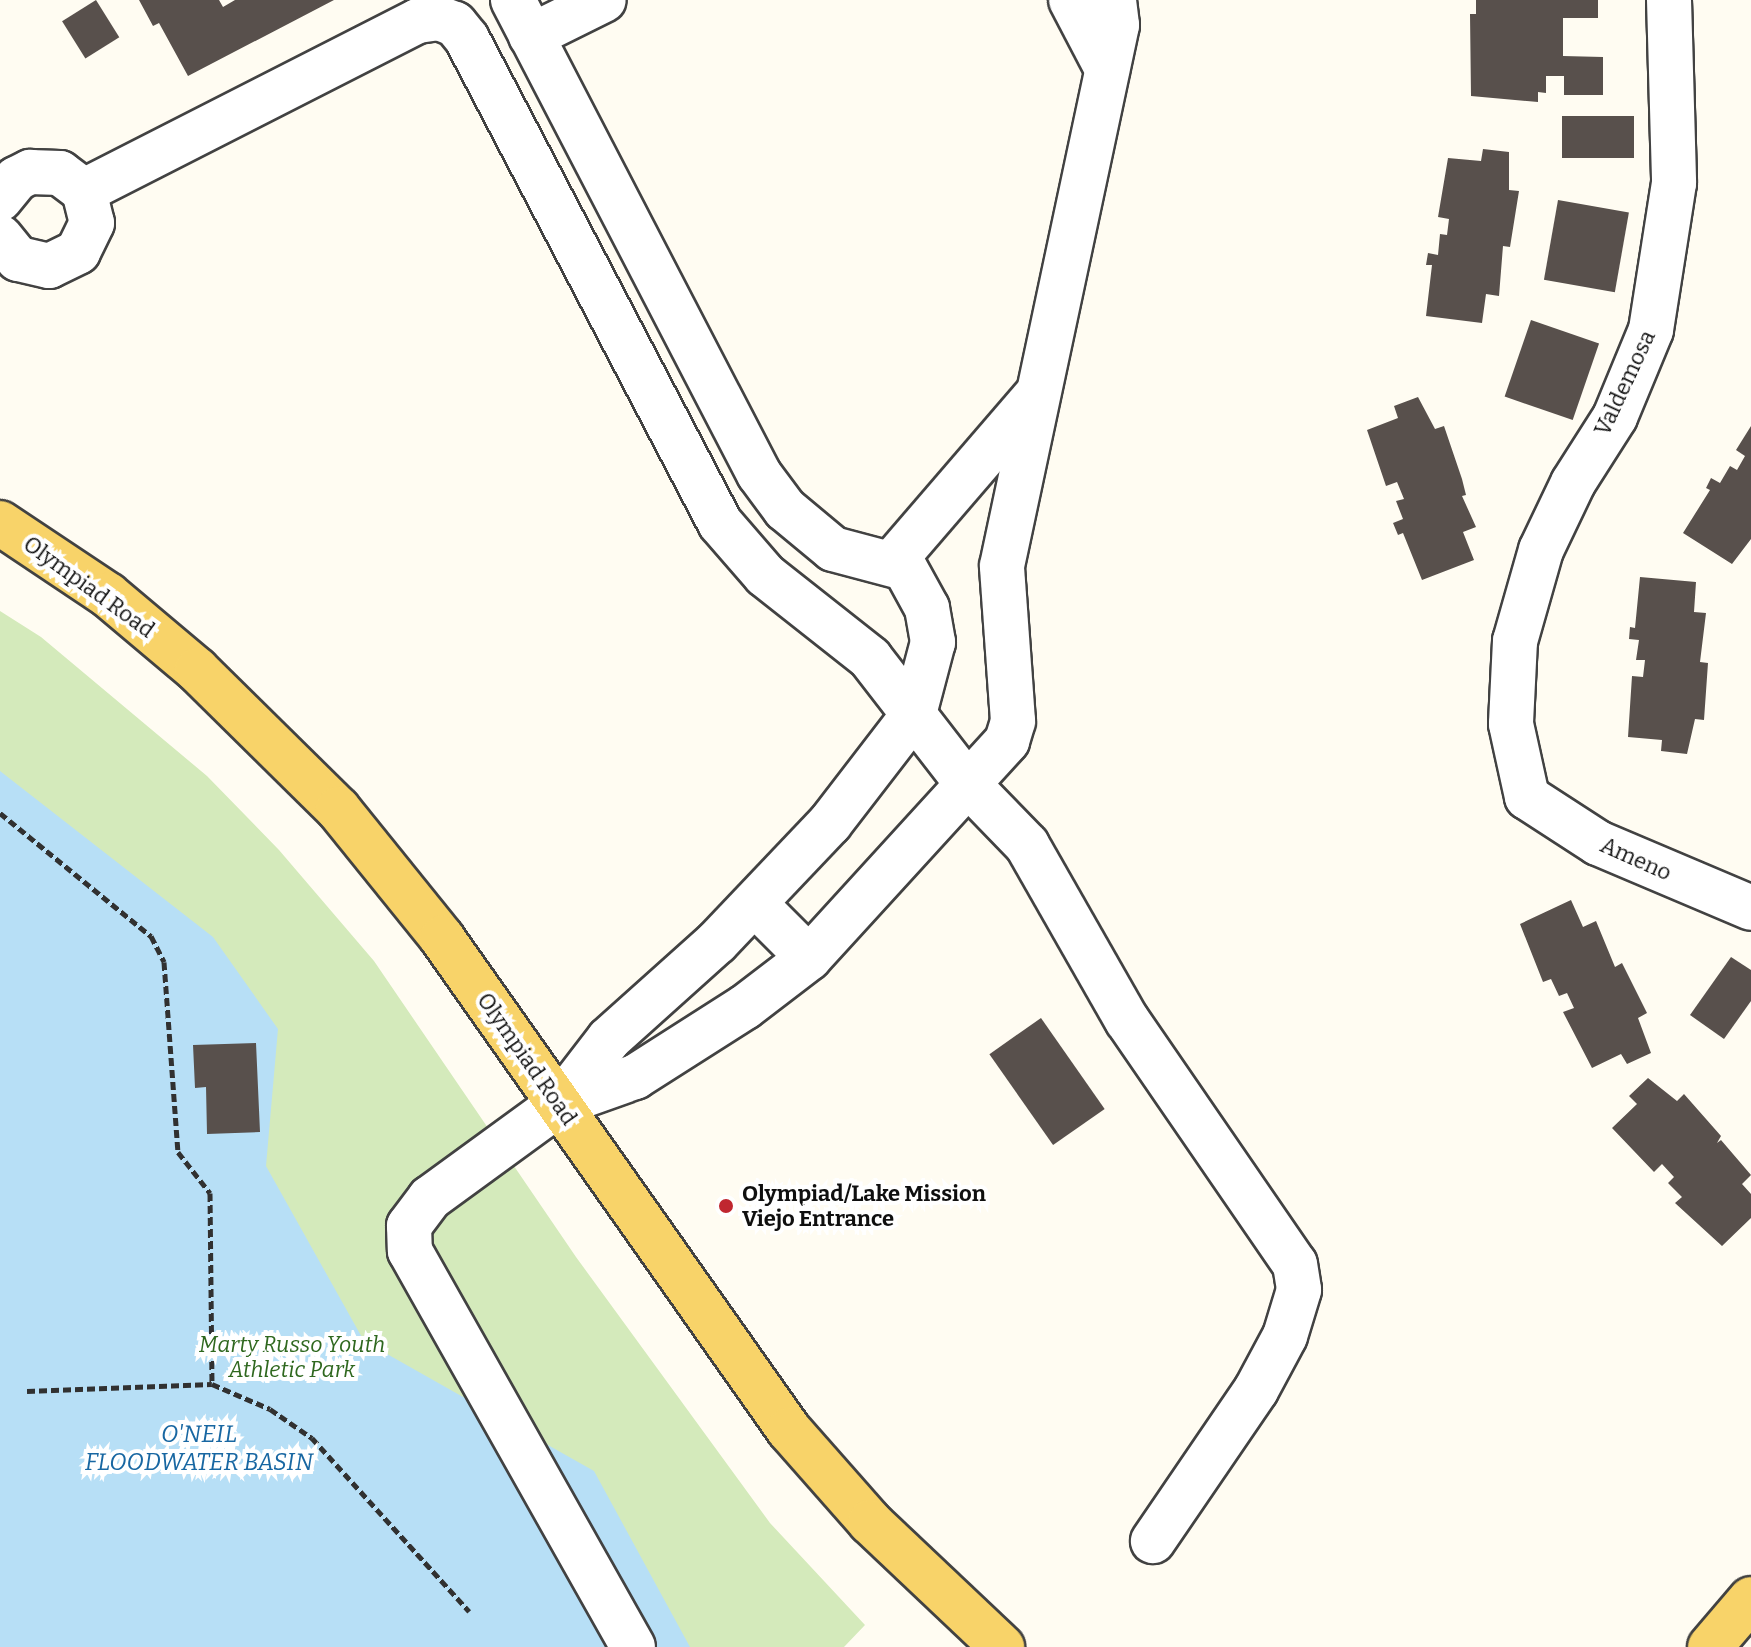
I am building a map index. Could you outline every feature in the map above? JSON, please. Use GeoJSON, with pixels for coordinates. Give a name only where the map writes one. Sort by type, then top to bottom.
{"type":"FeatureCollection","features":[{"type":"Feature","properties":{"kind":"main road","name":"Olympiad Road"},"geometry":{"type":"LineString","coordinates":[[0,523],[108,595],[281,749],[391,870],[827,1477],[1002,1647]]}},
{"type":"Feature","properties":{"kind":"main road"},"geometry":{"type":"LineString","coordinates":[[1710,1647],[1751,1599]]}},
{"type":"Feature","properties":{"kind":"street"},"geometry":{"type":"LineString","coordinates":[[604,0],[522,18],[759,474],[785,509],[833,549],[905,568],[916,583],[927,608],[933,642],[914,714],[830,823],[755,904],[609,1039],[559,1104],[423,1204],[409,1226],[407,1243],[633,1647]]}},
{"type":"Feature","properties":{"kind":"street"},"geometry":{"type":"LineString","coordinates":[[1071,0],[1107,69]]}},
{"type":"Feature","properties":{"kind":"street"},"geometry":{"type":"LineString","coordinates":[[559,1104],[635,1077],[745,1007],[809,958],[965,781],[993,761],[1013,721],[1002,566],[1035,397],[1107,69],[1118,13],[1114,0]]}},
{"type":"Feature","properties":{"kind":"street","name":"Valdemosa"},"geometry":{"type":"LineString","coordinates":[[1527,797],[1511,724],[1515,641],[1541,550],[1573,483],[1615,417],[1651,330],[1666,258],[1674,156],[1669,0]]}},
{"type":"Feature","properties":{"kind":"street"},"geometry":{"type":"LineString","coordinates":[[84,191],[418,21],[439,18],[455,24],[467,39],[720,523],[765,575],[870,658],[965,781],[1027,845],[1127,1020],[1295,1264],[1299,1290],[1285,1336],[1256,1390],[1153,1541]]}},
{"type":"Feature","properties":{"kind":"street"},"geometry":{"type":"LineString","coordinates":[[0,199],[16,179],[45,170],[60,173],[84,191],[91,206],[90,231],[78,252],[65,262],[33,265],[18,259],[0,237]]}},
{"type":"Feature","properties":{"kind":"street"},"geometry":{"type":"LineString","coordinates":[[892,563],[1035,397]]}},
{"type":"Feature","properties":{"kind":"street","name":"Ameno"},"geometry":{"type":"LineString","coordinates":[[1527,797],[1598,843],[1751,908]]}},
{"type":"Feature","properties":{"kind":"street"},"geometry":{"type":"LineString","coordinates":[[755,904],[809,958]]}},
{"type":"Feature","properties":{"kind":"path"},"geometry":{"type":"LineString","coordinates":[[0,813],[151,936],[164,962],[178,1152],[210,1193],[212,1384]]}},
{"type":"Feature","properties":{"kind":"path"},"geometry":{"type":"LineString","coordinates":[[27,1391],[212,1384],[270,1409],[312,1438],[469,1611]]}},
{"type":"Feature","properties":{"kind":"green space","name":"O'NEIL FLOODWATER BASIN"},"geometry":{"type":"Polygon","coordinates":[[[0,611],[41,637],[207,776],[279,850],[374,961],[576,1257],[770,1523],[865,1625],[844,1647],[0,1647],[0,611]]]}},
{"type":"Feature","properties":{"kind":"water","name":"O'NEIL FLOODWATER BASIN"},"geometry":{"type":"Polygon","coordinates":[[[0,771],[213,937],[278,1029],[266,1166],[364,1341],[594,1471],[690,1647],[0,1647],[0,771]]]}},
{"type":"Feature","properties":{"kind":"building"},"geometry":{"type":"Polygon","coordinates":[[[96,0],[119,37],[85,59],[62,21],[96,0]]]}},
{"type":"Feature","properties":{"kind":"building"},"geometry":{"type":"Polygon","coordinates":[[[139,0],[219,0],[223,7],[235,0],[334,0],[188,76],[159,23],[153,26],[139,0]]]}},
{"type":"Feature","properties":{"kind":"building"},"geometry":{"type":"Polygon","coordinates":[[[1476,0],[1598,0],[1598,18],[1563,18],[1563,56],[1603,57],[1603,95],[1564,95],[1564,76],[1546,76],[1546,93],[1538,92],[1538,102],[1471,96],[1470,14],[1476,14],[1476,0]]]}},
{"type":"Feature","properties":{"kind":"building"},"geometry":{"type":"Polygon","coordinates":[[[1562,116],[1634,116],[1634,158],[1562,158],[1562,116]]]}},
{"type":"Feature","properties":{"kind":"building"},"geometry":{"type":"Polygon","coordinates":[[[1483,149],[1509,152],[1509,190],[1519,191],[1510,247],[1503,246],[1499,296],[1486,294],[1482,323],[1426,316],[1432,265],[1426,265],[1428,253],[1438,255],[1440,234],[1447,235],[1449,219],[1438,217],[1448,158],[1481,161],[1483,149]]]}},
{"type":"Feature","properties":{"kind":"building"},"geometry":{"type":"Polygon","coordinates":[[[1558,200],[1629,213],[1615,292],[1544,280],[1558,200]]]}},
{"type":"Feature","properties":{"kind":"building"},"geometry":{"type":"Polygon","coordinates":[[[1531,320],[1599,343],[1573,420],[1505,397],[1531,320]]]}},
{"type":"Feature","properties":{"kind":"building"},"geometry":{"type":"Polygon","coordinates":[[[1418,397],[1435,429],[1444,426],[1462,479],[1466,495],[1462,496],[1476,527],[1463,532],[1474,560],[1422,580],[1403,533],[1398,535],[1393,523],[1403,519],[1396,501],[1404,499],[1397,482],[1386,486],[1367,430],[1398,418],[1394,406],[1418,397]]]}},
{"type":"Feature","properties":{"kind":"building"},"geometry":{"type":"Polygon","coordinates":[[[1751,426],[1751,539],[1732,564],[1683,533],[1710,490],[1706,488],[1711,478],[1720,483],[1730,466],[1737,470],[1745,456],[1736,450],[1751,426]]]}},
{"type":"Feature","properties":{"kind":"building"},"geometry":{"type":"Polygon","coordinates":[[[1640,577],[1696,582],[1694,612],[1706,613],[1700,662],[1708,663],[1704,720],[1695,719],[1687,754],[1661,751],[1662,740],[1628,737],[1632,676],[1643,677],[1645,660],[1636,660],[1639,640],[1629,639],[1630,627],[1635,628],[1640,577]]]}},
{"type":"Feature","properties":{"kind":"building"},"geometry":{"type":"Polygon","coordinates":[[[1571,900],[1583,927],[1596,921],[1615,967],[1622,963],[1647,1013],[1638,1018],[1651,1053],[1627,1064],[1621,1054],[1592,1068],[1563,1012],[1574,1008],[1567,993],[1559,996],[1551,979],[1543,982],[1520,924],[1571,900]]]}},
{"type":"Feature","properties":{"kind":"building"},"geometry":{"type":"Polygon","coordinates":[[[1731,957],[1751,970],[1751,1001],[1724,1039],[1690,1015],[1731,957]]]}},
{"type":"Feature","properties":{"kind":"building"},"geometry":{"type":"Polygon","coordinates":[[[1041,1018],[1105,1109],[1053,1145],[989,1054],[1041,1018]]]}},
{"type":"Feature","properties":{"kind":"building"},"geometry":{"type":"Polygon","coordinates":[[[256,1043],[260,1132],[207,1134],[206,1087],[195,1088],[193,1045],[256,1043]]]}},
{"type":"Feature","properties":{"kind":"building"},"geometry":{"type":"Polygon","coordinates":[[[1648,1078],[1677,1101],[1684,1094],[1721,1136],[1717,1143],[1721,1140],[1751,1175],[1742,1184],[1751,1194],[1751,1218],[1722,1246],[1675,1203],[1682,1197],[1668,1183],[1674,1177],[1662,1164],[1654,1172],[1612,1128],[1637,1104],[1629,1096],[1648,1078]]]}},
{"type":"Feature","properties":{"kind":"place","name":"Olympiad/Lake Mission Viejo Entrance"},"geometry":{"type":"Point","coordinates":[726,1206]}},
{"type":"Feature","properties":{"kind":"park label","name":"Marty Russo Youth Athletic Park"},"geometry":{"type":"Point","coordinates":[292,1356]}}]}
